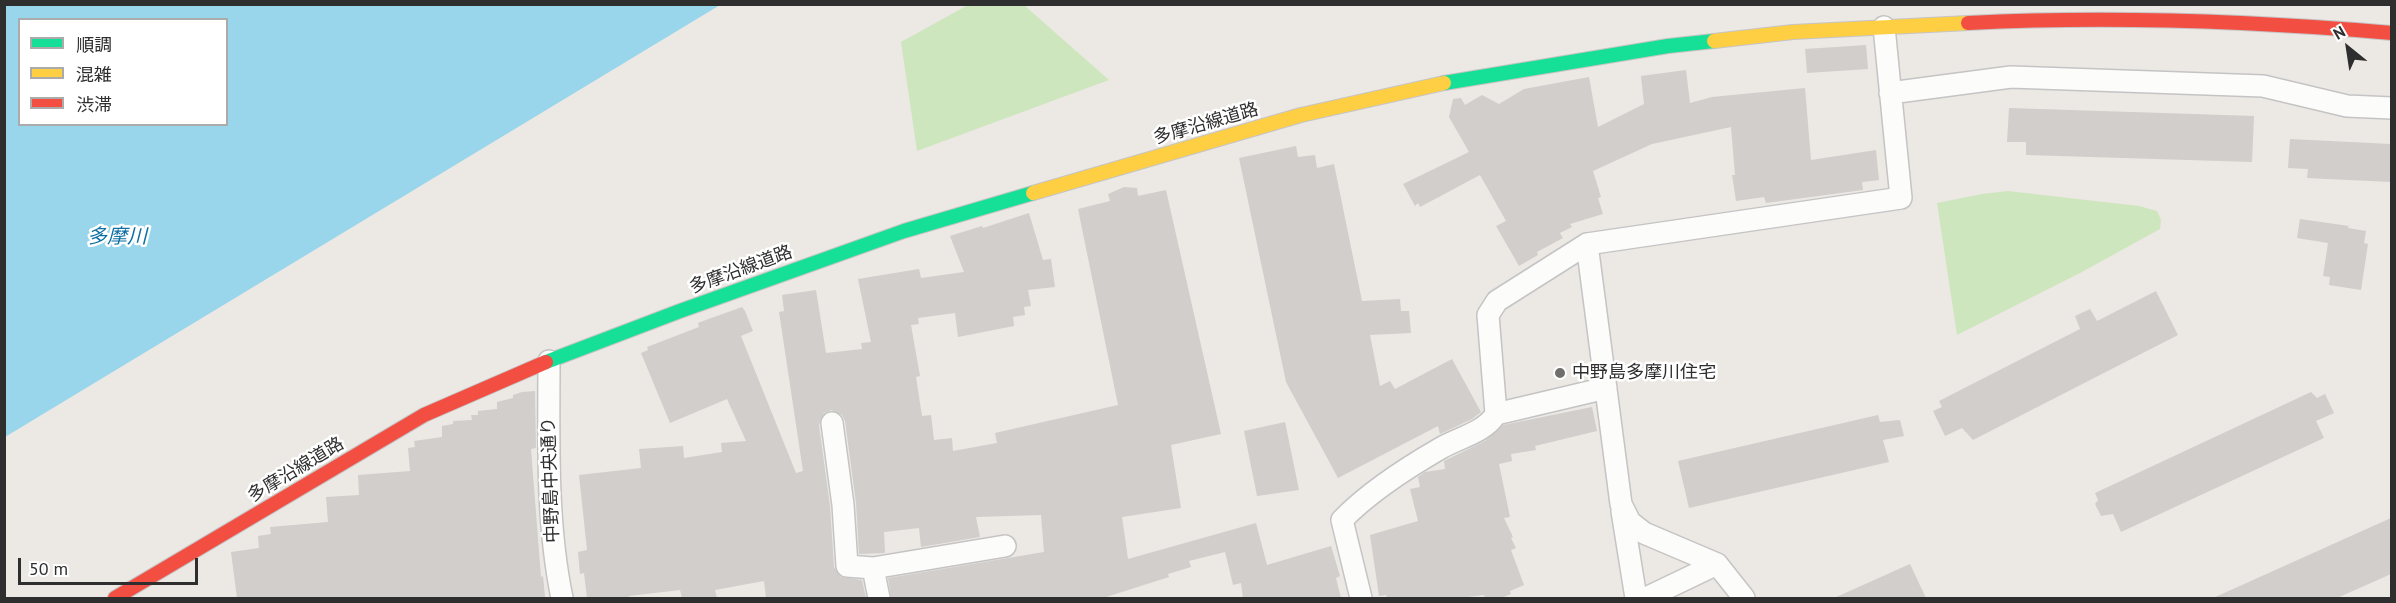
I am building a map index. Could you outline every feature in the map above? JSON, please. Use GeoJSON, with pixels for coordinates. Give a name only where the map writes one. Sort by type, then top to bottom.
{"type":"FeatureCollection","features":[{"type":"Feature","properties":{"kind":"street","name":"多摩沿線道路"},"geometry":{"type":"LineString","coordinates":[[115,598],[424,415],[549,361],[680,311],[904,231],[1301,116],[1423,87],[1668,45],[1793,32],[2045,19],[2282,24],[2391,33]]}},
{"type":"Feature","properties":{"kind":"street"},"geometry":{"type":"LineString","coordinates":[[1361,598],[1342,520],[1409,468],[1442,447],[1489,425],[1496,414],[1488,315],[1497,301],[1587,244],[1901,198],[1884,27]]}},
{"type":"Feature","properties":{"kind":"street"},"geometry":{"type":"LineString","coordinates":[[1890,93],[2011,77],[2263,86],[2347,106],[2391,108]]}},
{"type":"Feature","properties":{"kind":"street"},"geometry":{"type":"LineString","coordinates":[[1587,244],[1621,504],[1636,598]]}},
{"type":"Feature","properties":{"kind":"street","name":"中野島中央通り"},"geometry":{"type":"LineString","coordinates":[[549,361],[554,561],[562,598]]}},
{"type":"Feature","properties":{"kind":"street"},"geometry":{"type":"LineString","coordinates":[[1496,414],[1606,388]]}},
{"type":"Feature","properties":{"kind":"street"},"geometry":{"type":"LineString","coordinates":[[832,423],[843,505],[847,566],[873,568],[1005,546]]}},
{"type":"Feature","properties":{"kind":"street"},"geometry":{"type":"LineString","coordinates":[[1621,504],[1630,522],[1644,533],[1717,564],[1744,598]]}},
{"type":"Feature","properties":{"kind":"street"},"geometry":{"type":"LineString","coordinates":[[1646,598],[1717,564]]}},
{"type":"Feature","properties":{"kind":"street"},"geometry":{"type":"LineString","coordinates":[[873,568],[879,598]]}},
{"type":"Feature","properties":{"kind":"green space"},"geometry":{"type":"Polygon","coordinates":[[[968,5],[1024,5],[1109,80],[917,151],[901,42],[968,5]]]}},
{"type":"Feature","properties":{"kind":"green space"},"geometry":{"type":"Polygon","coordinates":[[[2008,191],[2139,206],[2157,211],[2161,220],[2160,229],[2080,273],[1957,335],[1937,203],[2008,191]]]}},
{"type":"Feature","properties":{"kind":"water","name":"多摩川"},"geometry":{"type":"Polygon","coordinates":[[[5,4],[720,5],[5,437],[5,4]]]}},
{"type":"Feature","properties":{"kind":"building"},"geometry":{"type":"Polygon","coordinates":[[[1866,45],[1868,69],[1807,73],[1805,49],[1866,45]]]}},
{"type":"Feature","properties":{"kind":"building"},"geometry":{"type":"Polygon","coordinates":[[[1686,70],[1690,103],[1712,97],[1805,88],[1811,160],[1876,150],[1879,180],[1862,182],[1863,190],[1766,203],[1764,197],[1736,201],[1732,175],[1735,175],[1731,127],[1652,144],[1593,171],[1601,197],[1598,198],[1603,214],[1570,224],[1572,227],[1560,233],[1563,238],[1537,252],[1538,255],[1519,266],[1496,226],[1506,221],[1480,175],[1420,207],[1418,203],[1415,206],[1403,184],[1469,152],[1449,117],[1453,99],[1461,98],[1465,105],[1482,95],[1499,104],[1524,89],[1589,77],[1598,127],[1644,104],[1641,76],[1686,70]]]}},
{"type":"Feature","properties":{"kind":"building"},"geometry":{"type":"Polygon","coordinates":[[[2009,108],[2254,116],[2252,162],[2026,155],[2026,142],[2007,142],[2009,108]]]}},
{"type":"Feature","properties":{"kind":"building"},"geometry":{"type":"Polygon","coordinates":[[[2290,139],[2391,144],[2391,182],[2307,178],[2308,169],[2288,168],[2290,139]]]}},
{"type":"Feature","properties":{"kind":"building"},"geometry":{"type":"Polygon","coordinates":[[[1296,146],[1298,157],[1315,155],[1317,168],[1334,164],[1362,301],[1400,299],[1401,311],[1409,311],[1411,333],[1370,335],[1380,386],[1390,381],[1395,389],[1452,359],[1481,412],[1472,419],[1440,434],[1438,426],[1338,478],[1286,382],[1239,158],[1296,146]]]}},
{"type":"Feature","properties":{"kind":"building"},"geometry":{"type":"Polygon","coordinates":[[[1124,187],[1137,188],[1138,196],[1166,190],[1221,434],[1171,445],[1181,508],[1122,517],[1128,559],[1256,523],[1267,565],[1331,546],[1340,576],[1336,578],[1341,598],[1243,598],[1241,583],[1233,585],[1225,552],[1189,561],[1191,567],[1168,574],[1169,577],[1103,598],[891,598],[888,578],[1044,552],[1041,515],[976,517],[980,537],[921,547],[919,528],[884,532],[885,553],[859,554],[856,503],[845,421],[842,415],[831,410],[824,413],[819,425],[830,506],[834,567],[841,577],[862,580],[866,598],[766,598],[764,581],[715,590],[717,598],[682,598],[680,590],[629,596],[629,598],[587,598],[584,573],[580,574],[578,552],[587,550],[579,475],[641,468],[639,449],[683,446],[684,458],[722,452],[721,443],[746,441],[727,399],[670,423],[641,353],[648,350],[647,347],[699,327],[698,323],[703,321],[742,307],[745,311],[753,331],[741,336],[796,473],[803,471],[779,312],[784,311],[782,295],[816,290],[826,353],[862,349],[861,343],[871,342],[858,279],[919,269],[921,278],[964,272],[950,236],[1029,213],[1043,260],[1051,259],[1055,287],[1028,290],[1031,306],[1024,307],[1025,315],[1013,317],[1014,326],[958,337],[955,313],[918,318],[919,324],[911,325],[920,376],[916,377],[922,416],[931,415],[934,440],[952,438],[953,451],[997,443],[995,433],[1118,405],[1078,209],[1110,201],[1108,194],[1124,187]]]}},
{"type":"Feature","properties":{"kind":"building"},"geometry":{"type":"Polygon","coordinates":[[[2300,219],[2349,226],[2348,228],[2366,231],[2364,243],[2368,244],[2361,290],[2329,285],[2330,277],[2323,276],[2328,243],[2297,238],[2300,219]]]}},
{"type":"Feature","properties":{"kind":"building"},"geometry":{"type":"Polygon","coordinates":[[[2156,291],[2178,335],[1973,440],[1962,428],[1945,436],[1933,411],[1942,407],[1939,401],[2080,329],[2075,316],[2090,309],[2097,321],[2156,291]]]}},
{"type":"Feature","properties":{"kind":"building"},"geometry":{"type":"Polygon","coordinates":[[[535,391],[536,448],[531,449],[541,577],[543,576],[545,597],[237,598],[231,552],[259,548],[258,536],[271,534],[270,527],[328,522],[326,497],[359,495],[358,475],[410,471],[408,448],[415,447],[414,441],[442,437],[442,426],[453,424],[453,421],[472,420],[471,415],[478,415],[478,411],[497,409],[497,402],[513,398],[513,395],[522,392],[535,391]]]}},
{"type":"Feature","properties":{"kind":"building"},"geometry":{"type":"Polygon","coordinates":[[[2311,392],[2317,398],[2325,394],[2334,413],[2316,421],[2324,438],[2121,532],[2113,514],[2101,516],[2095,504],[2098,500],[2095,493],[2311,392]]]}},
{"type":"Feature","properties":{"kind":"building"},"geometry":{"type":"Polygon","coordinates":[[[1592,407],[1597,431],[1535,446],[1536,450],[1511,454],[1512,461],[1499,464],[1510,517],[1504,518],[1513,537],[1511,538],[1516,548],[1511,550],[1524,585],[1501,598],[1485,598],[1484,595],[1459,598],[1379,596],[1370,535],[1418,521],[1410,489],[1420,487],[1418,477],[1425,472],[1445,469],[1444,461],[1485,441],[1503,425],[1592,407]]]}},
{"type":"Feature","properties":{"kind":"building"},"geometry":{"type":"Polygon","coordinates":[[[1878,415],[1880,422],[1900,420],[1904,436],[1883,440],[1889,462],[1689,508],[1678,461],[1878,415]]]}},
{"type":"Feature","properties":{"kind":"building"},"geometry":{"type":"Polygon","coordinates":[[[1285,422],[1299,490],[1257,496],[1244,431],[1285,422]]]}},
{"type":"Feature","properties":{"kind":"building"},"geometry":{"type":"Polygon","coordinates":[[[2391,518],[2391,574],[2337,598],[2213,598],[2391,518]]]}},
{"type":"Feature","properties":{"kind":"building"},"geometry":{"type":"Polygon","coordinates":[[[1910,564],[1926,598],[1834,598],[1910,564]]]}},
{"type":"Feature","properties":{"kind":"traffic: fast"},"geometry":{"type":"LineString","coordinates":[[1444,83],[1668,46],[1714,41]]}},
{"type":"Feature","properties":{"kind":"traffic: fast"},"geometry":{"type":"LineString","coordinates":[[546,362],[680,311],[904,231],[1033,193]]}},
{"type":"Feature","properties":{"kind":"traffic: slow"},"geometry":{"type":"LineString","coordinates":[[1714,41],[1793,32],[1968,23]]}},
{"type":"Feature","properties":{"kind":"traffic: slow"},"geometry":{"type":"LineString","coordinates":[[1033,193],[1301,115],[1444,83]]}},
{"type":"Feature","properties":{"kind":"traffic: jam"},"geometry":{"type":"LineString","coordinates":[[1968,23],[2074,20],[2180,21],[2286,25],[2392,33]]}},
{"type":"Feature","properties":{"kind":"traffic: jam"},"geometry":{"type":"LineString","coordinates":[[115,598],[424,415],[546,362]]}},
{"type":"Feature","properties":{"kind":"place","name":"中野島多摩川住宅"},"geometry":{"type":"Point","coordinates":[1560,373]}}]}
